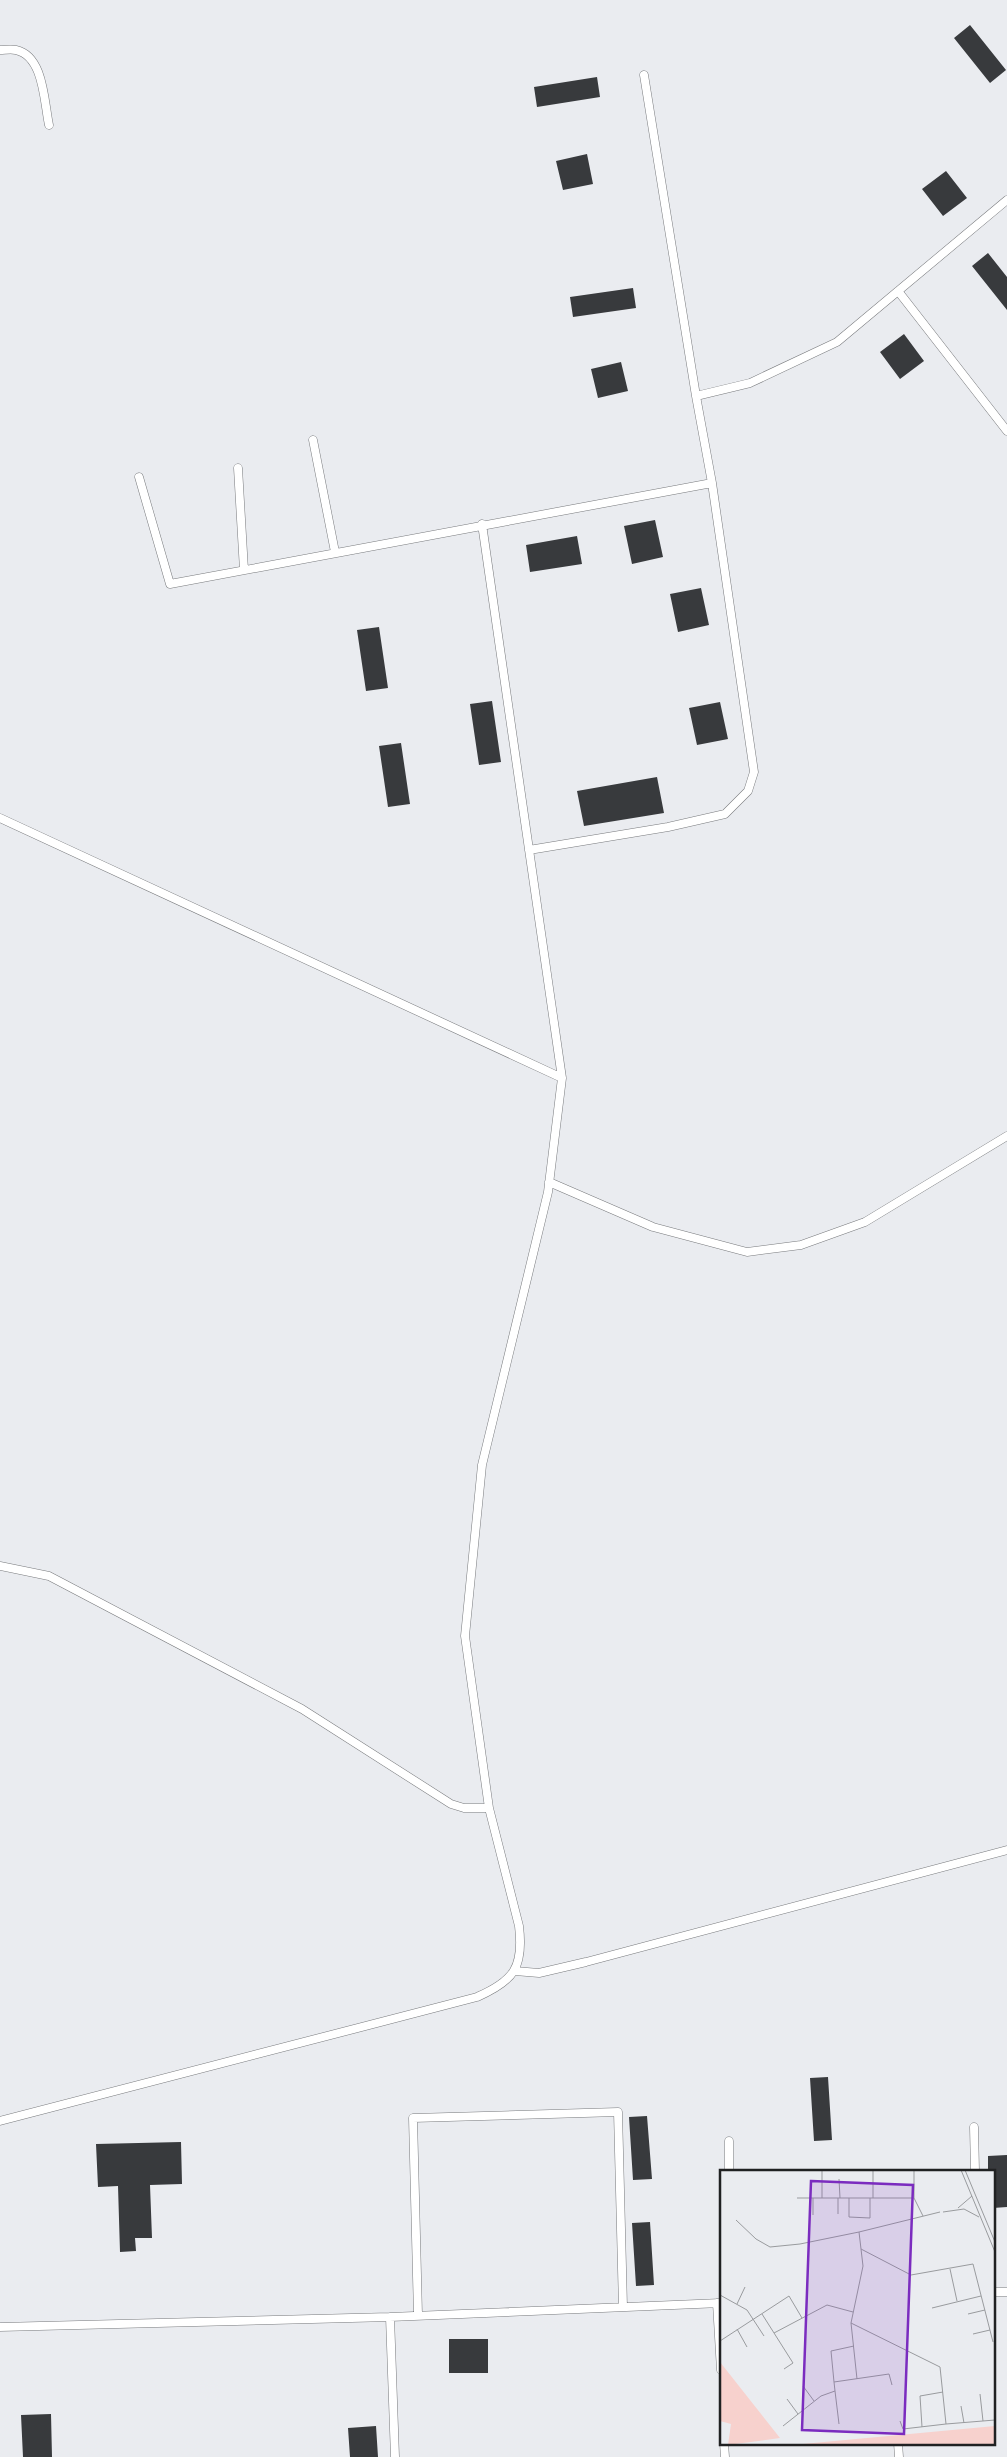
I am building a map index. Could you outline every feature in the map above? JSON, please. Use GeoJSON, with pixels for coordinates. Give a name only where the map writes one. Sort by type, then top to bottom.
{"type":"FeatureCollection","features":[{"type":"Feature","properties":{"kind":"lane"},"geometry":{"type":"LineString","coordinates":[[0,50],[16,50],[28,57],[38,70],[49,125]]}},
{"type":"Feature","properties":{"kind":"lane"},"geometry":{"type":"LineString","coordinates":[[529,850],[668,827],[725,814],[748,791],[754,772],[712,483],[644,75]]}},
{"type":"Feature","properties":{"kind":"lane"},"geometry":{"type":"LineString","coordinates":[[696,396],[750,384],[837,342],[1007,200]]}},
{"type":"Feature","properties":{"kind":"lane"},"geometry":{"type":"LineString","coordinates":[[898,291],[1007,431]]}},
{"type":"Feature","properties":{"kind":"lane"},"geometry":{"type":"LineString","coordinates":[[313,440],[335,552]]}},
{"type":"Feature","properties":{"kind":"lane"},"geometry":{"type":"LineString","coordinates":[[238,468],[244,570]]}},
{"type":"Feature","properties":{"kind":"lane"},"geometry":{"type":"LineString","coordinates":[[139,477],[170,584],[482,524],[712,483]]}},
{"type":"Feature","properties":{"kind":"lane"},"geometry":{"type":"LineString","coordinates":[[0,2122],[477,1997],[507,1982],[515,1971],[520,1948],[519,1926],[489,1808],[465,1636],[482,1465],[549,1182],[562,1078],[482,524]]}},
{"type":"Feature","properties":{"kind":"lane"},"geometry":{"type":"LineString","coordinates":[[0,818],[562,1078]]}},
{"type":"Feature","properties":{"kind":"lane"},"geometry":{"type":"LineString","coordinates":[[549,1182],[653,1227],[747,1252],[801,1245],[865,1222],[1007,1136]]}},
{"type":"Feature","properties":{"kind":"lane"},"geometry":{"type":"LineString","coordinates":[[0,1566],[49,1576],[302,1708],[445,1801],[464,1808],[489,1808]]}},
{"type":"Feature","properties":{"kind":"lane"},"geometry":{"type":"LineString","coordinates":[[515,1971],[539,1973],[586,1962],[1007,1850]]}},
{"type":"Feature","properties":{"kind":"lane"},"geometry":{"type":"LineString","coordinates":[[418,2315],[412,2118],[618,2112],[623,2307]]}},
{"type":"Feature","properties":{"kind":"lane"},"geometry":{"type":"LineString","coordinates":[[974,2127],[975,2170]]}},
{"type":"Feature","properties":{"kind":"lane"},"geometry":{"type":"LineString","coordinates":[[729,2141],[730,2170]]}},
{"type":"Feature","properties":{"kind":"lane"},"geometry":{"type":"LineString","coordinates":[[994,2292],[1007,2292]]}},
{"type":"Feature","properties":{"kind":"lane"},"geometry":{"type":"LineString","coordinates":[[0,2327],[390,2317],[719,2303],[720,2336]]}},
{"type":"Feature","properties":{"kind":"lane"},"geometry":{"type":"LineString","coordinates":[[390,2317],[395,2457]]}},
{"type":"Feature","properties":{"kind":"lane"},"geometry":{"type":"LineString","coordinates":[[724,2444],[725,2457]]}},
{"type":"Feature","properties":{"kind":"lane"},"geometry":{"type":"LineString","coordinates":[[898,2444],[899,2457]]}},
{"type":"Feature","properties":{"kind":"building"},"geometry":{"type":"Polygon","coordinates":[[[970,25],[1006,70],[990,83],[954,38],[970,25]]]}},
{"type":"Feature","properties":{"kind":"building"},"geometry":{"type":"Polygon","coordinates":[[[597,77],[600,97],[537,107],[534,87],[597,77]]]}},
{"type":"Feature","properties":{"kind":"building"},"geometry":{"type":"Polygon","coordinates":[[[587,154],[593,184],[563,190],[556,161],[587,154]]]}},
{"type":"Feature","properties":{"kind":"building"},"geometry":{"type":"Polygon","coordinates":[[[946,171],[967,198],[943,216],[922,189],[946,171]]]}},
{"type":"Feature","properties":{"kind":"building"},"geometry":{"type":"Polygon","coordinates":[[[988,253],[1007,277],[1007,310],[972,266],[988,253]]]}},
{"type":"Feature","properties":{"kind":"building"},"geometry":{"type":"Polygon","coordinates":[[[633,288],[636,308],[573,317],[570,297],[633,288]]]}},
{"type":"Feature","properties":{"kind":"building"},"geometry":{"type":"Polygon","coordinates":[[[904,334],[924,361],[900,379],[880,352],[904,334]]]}},
{"type":"Feature","properties":{"kind":"building"},"geometry":{"type":"Polygon","coordinates":[[[621,362],[628,391],[598,398],[591,369],[621,362]]]}},
{"type":"Feature","properties":{"kind":"building"},"geometry":{"type":"Polygon","coordinates":[[[655,520],[663,557],[632,564],[624,526],[655,520]]]}},
{"type":"Feature","properties":{"kind":"building"},"geometry":{"type":"Polygon","coordinates":[[[577,536],[582,564],[530,572],[526,545],[577,536]]]}},
{"type":"Feature","properties":{"kind":"building"},"geometry":{"type":"Polygon","coordinates":[[[701,588],[709,625],[678,632],[670,594],[701,588]]]}},
{"type":"Feature","properties":{"kind":"building"},"geometry":{"type":"Polygon","coordinates":[[[379,627],[388,688],[366,691],[357,630],[379,627]]]}},
{"type":"Feature","properties":{"kind":"building"},"geometry":{"type":"Polygon","coordinates":[[[492,701],[501,762],[479,765],[470,704],[492,701]]]}},
{"type":"Feature","properties":{"kind":"building"},"geometry":{"type":"Polygon","coordinates":[[[720,702],[728,739],[697,745],[689,708],[720,702]]]}},
{"type":"Feature","properties":{"kind":"building"},"geometry":{"type":"Polygon","coordinates":[[[401,743],[410,804],[388,807],[379,746],[401,743]]]}},
{"type":"Feature","properties":{"kind":"building"},"geometry":{"type":"Polygon","coordinates":[[[657,777],[664,813],[584,826],[577,791],[657,777]]]}},
{"type":"Feature","properties":{"kind":"building"},"geometry":{"type":"Polygon","coordinates":[[[828,2077],[832,2140],[814,2141],[810,2078],[828,2077]]]}},
{"type":"Feature","properties":{"kind":"building"},"geometry":{"type":"Polygon","coordinates":[[[647,2116],[652,2179],[633,2180],[629,2117],[647,2116]]]}},
{"type":"Feature","properties":{"kind":"building"},"geometry":{"type":"Polygon","coordinates":[[[181,2142],[182,2184],[150,2185],[152,2238],[135,2238],[136,2251],[120,2252],[118,2186],[98,2187],[96,2144],[181,2142]]]}},
{"type":"Feature","properties":{"kind":"building"},"geometry":{"type":"Polygon","coordinates":[[[1007,2155],[1007,2207],[994,2208],[994,2170],[988,2170],[988,2156],[1007,2155]]]}},
{"type":"Feature","properties":{"kind":"building"},"geometry":{"type":"Polygon","coordinates":[[[650,2222],[654,2285],[636,2286],[632,2223],[650,2222]]]}},
{"type":"Feature","properties":{"kind":"building"},"geometry":{"type":"Polygon","coordinates":[[[449,2339],[488,2339],[488,2373],[449,2373],[449,2339]]]}},
{"type":"Feature","properties":{"kind":"building"},"geometry":{"type":"Polygon","coordinates":[[[51,2414],[52,2457],[23,2457],[21,2415],[51,2414]]]}},
{"type":"Feature","properties":{"kind":"building"},"geometry":{"type":"Polygon","coordinates":[[[376,2426],[378,2457],[350,2457],[348,2428],[376,2426]]]}}]}
